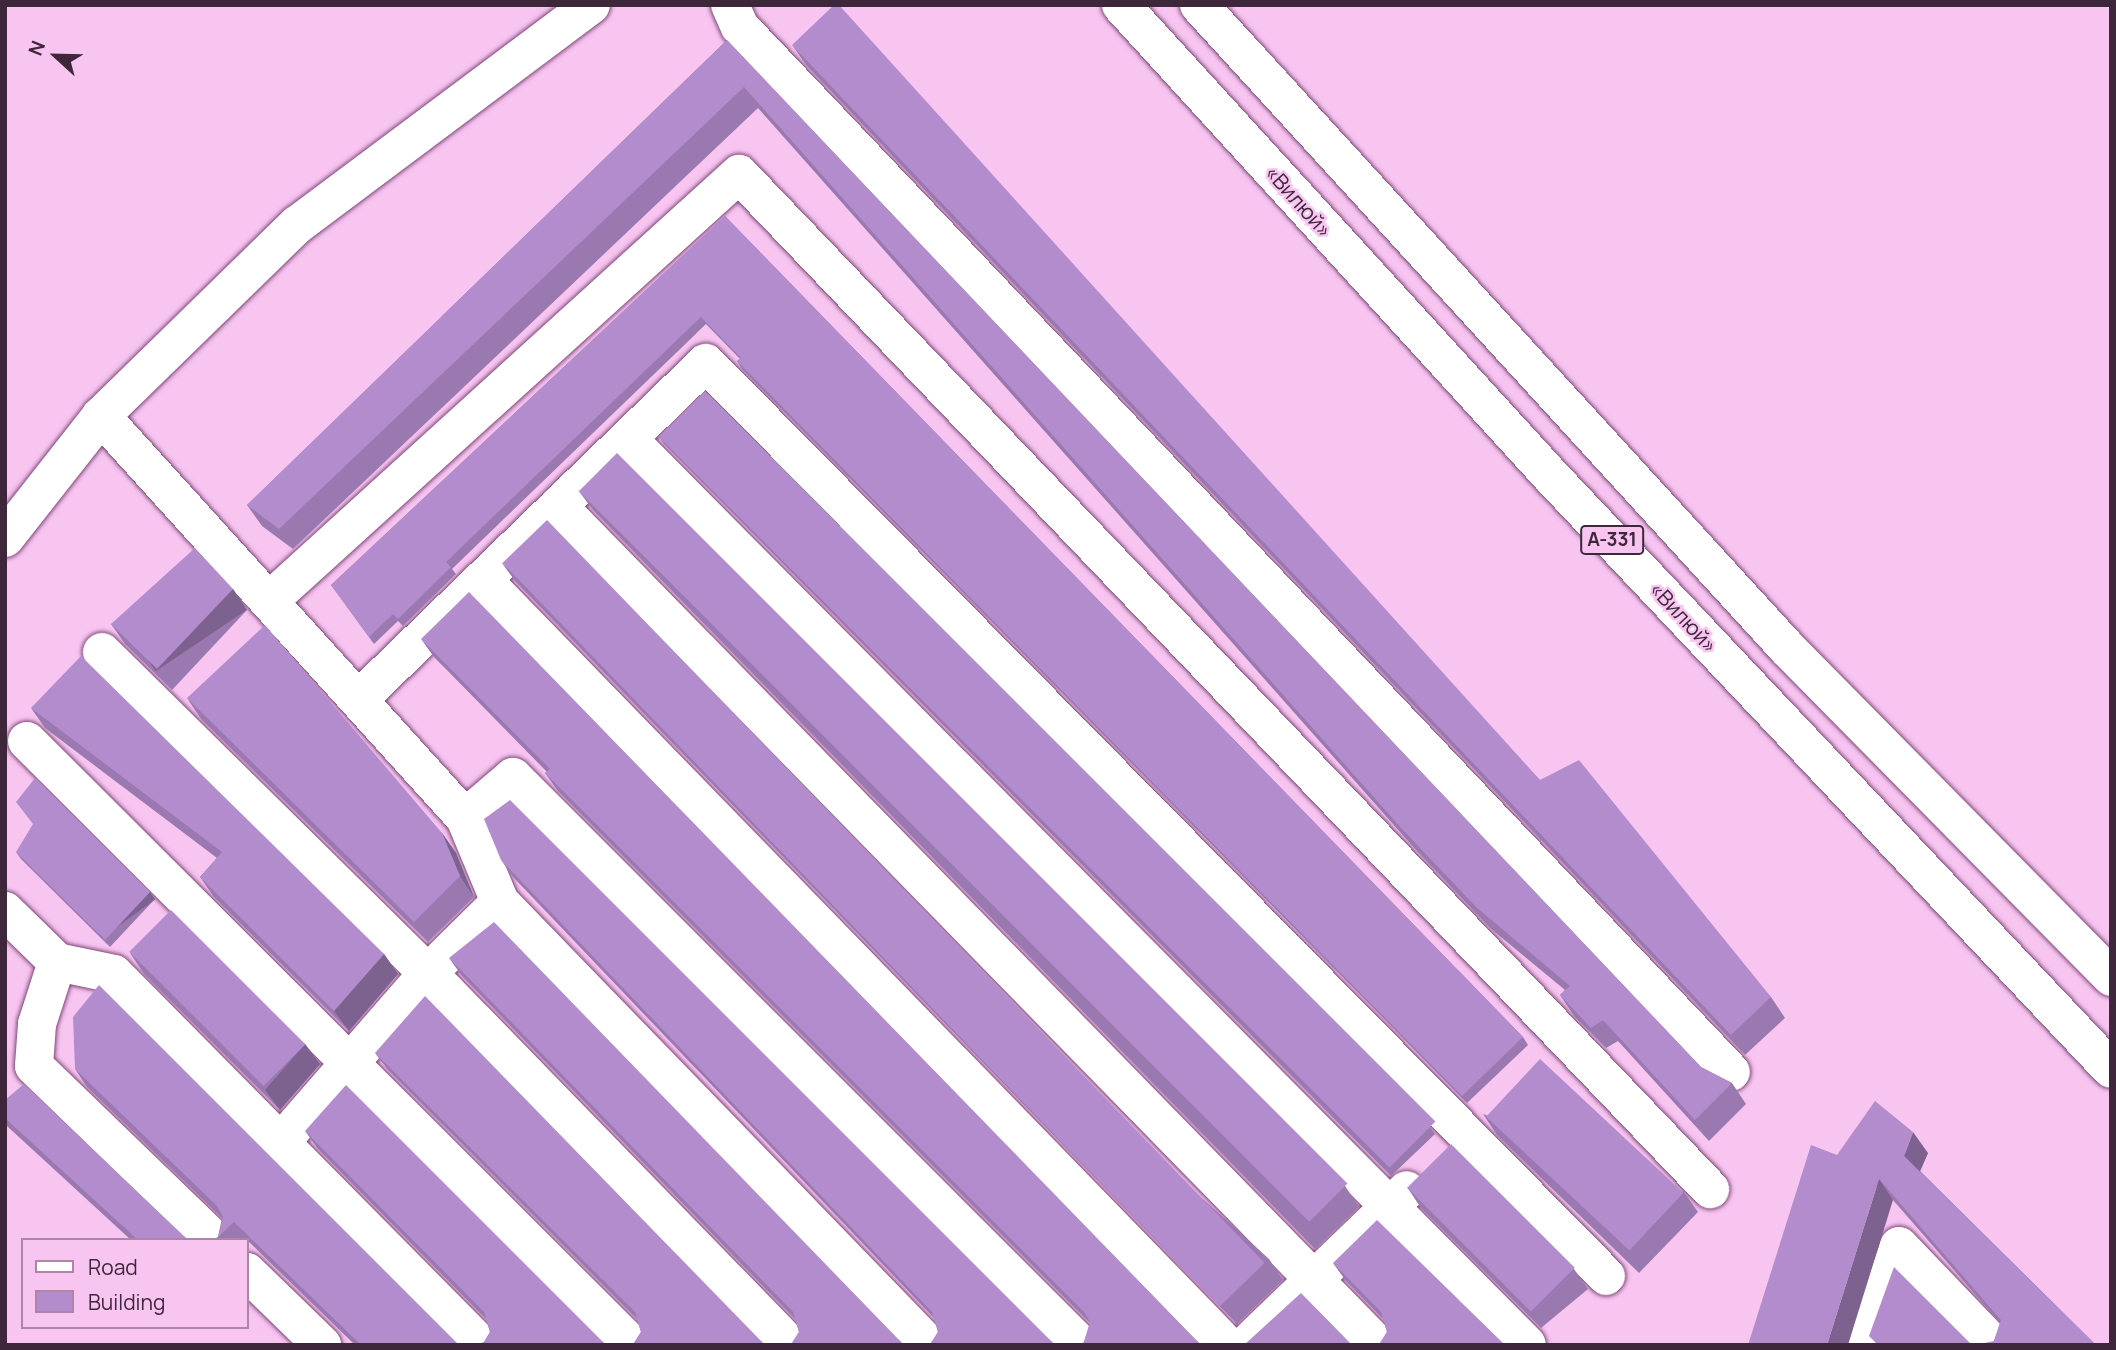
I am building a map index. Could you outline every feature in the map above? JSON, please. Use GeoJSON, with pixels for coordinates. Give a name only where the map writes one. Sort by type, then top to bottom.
{"type":"FeatureCollection","features":[{"type":"Feature","properties":{"kind":"main road"},"geometry":{"type":"LineString","coordinates":[[5,538],[101,416],[297,225],[548,20],[591,5]]}},
{"type":"Feature","properties":{"kind":"main road"},"geometry":{"type":"LineString","coordinates":[[730,5],[740,27],[1731,1072]]}},
{"type":"Feature","properties":{"kind":"main road","name":"«Вилюй»"},"geometry":{"type":"LineString","coordinates":[[1121,5],[1549,474],[2111,1069]]}},
{"type":"Feature","properties":{"kind":"main road","name":"А-331"},"geometry":{"type":"LineString","coordinates":[[1199,5],[1787,648],[2111,977]]}},
{"type":"Feature","properties":{"kind":"main road"},"geometry":{"type":"LineString","coordinates":[[269,601],[739,174],[1710,1189]]}},
{"type":"Feature","properties":{"kind":"main road"},"geometry":{"type":"LineString","coordinates":[[358,700],[706,363],[1606,1276]]}},
{"type":"Feature","properties":{"kind":"main road"},"geometry":{"type":"LineString","coordinates":[[101,416],[465,818],[500,902],[929,1345]]}},
{"type":"Feature","properties":{"kind":"main road"},"geometry":{"type":"LineString","coordinates":[[628,439],[1527,1345]]}},
{"type":"Feature","properties":{"kind":"main road"},"geometry":{"type":"LineString","coordinates":[[558,506],[1378,1345]]}},
{"type":"Feature","properties":{"kind":"main road"},"geometry":{"type":"LineString","coordinates":[[483,580],[1227,1345]]}},
{"type":"Feature","properties":{"kind":"main road"},"geometry":{"type":"LineString","coordinates":[[102,652],[428,973],[790,1345]]}},
{"type":"Feature","properties":{"kind":"main road"},"geometry":{"type":"LineString","coordinates":[[27,741],[632,1345]]}},
{"type":"Feature","properties":{"kind":"main road"},"geometry":{"type":"LineString","coordinates":[[465,818],[513,777],[1082,1345]]}},
{"type":"Feature","properties":{"kind":"main road"},"geometry":{"type":"LineString","coordinates":[[114,974],[186,899]]}},
{"type":"Feature","properties":{"kind":"main road"},"geometry":{"type":"LineString","coordinates":[[281,1142],[428,973],[500,902]]}},
{"type":"Feature","properties":{"kind":"main road"},"geometry":{"type":"LineString","coordinates":[[5,911],[57,962],[114,974],[481,1345]]}},
{"type":"Feature","properties":{"kind":"main road"},"geometry":{"type":"LineString","coordinates":[[57,962],[37,1024],[34,1066],[212,1238]]}},
{"type":"Feature","properties":{"kind":"main road"},"geometry":{"type":"LineString","coordinates":[[1535,1067],[1565,1039]]}},
{"type":"Feature","properties":{"kind":"main road"},"geometry":{"type":"LineString","coordinates":[[1247,1345],[1496,1105]]}},
{"type":"Feature","properties":{"kind":"main road"},"geometry":{"type":"LineString","coordinates":[[1866,1345],[1899,1247],[1994,1345]]}},
{"type":"Feature","properties":{"kind":"main road"},"geometry":{"type":"LineString","coordinates":[[248,1273],[322,1345]]}},
{"type":"Feature","properties":{"kind":"building"},"geometry":{"type":"Polygon","coordinates":[[[834,5],[839,5],[1540,780],[1579,760],[1771,997],[1731,1035],[792,45],[834,5]]]}},
{"type":"Feature","properties":{"kind":"building"},"geometry":{"type":"Polygon","coordinates":[[[727,40],[1701,1067],[1732,1083],[1695,1120],[1603,1020],[1591,1028],[1560,995],[1570,986],[1476,907],[1402,829],[744,87],[279,529],[247,505],[727,40]]]}},
{"type":"Feature","properties":{"kind":"building"},"geometry":{"type":"Polygon","coordinates":[[[725,216],[1523,1037],[1462,1096],[737,361],[741,358],[701,317],[446,562],[451,567],[398,619],[393,614],[369,637],[331,585],[725,216]]]}},
{"type":"Feature","properties":{"kind":"building"},"geometry":{"type":"Polygon","coordinates":[[[705,391],[1435,1121],[1389,1167],[659,437],[705,391]]]}},
{"type":"Feature","properties":{"kind":"building"},"geometry":{"type":"Polygon","coordinates":[[[617,453],[1347,1183],[1309,1222],[579,491],[617,453]]]}},
{"type":"Feature","properties":{"kind":"building"},"geometry":{"type":"Polygon","coordinates":[[[547,520],[1265,1263],[1220,1306],[502,563],[547,520]]]}},
{"type":"Feature","properties":{"kind":"building"},"geometry":{"type":"Polygon","coordinates":[[[195,548],[233,589],[157,669],[111,624],[195,548]]]}},
{"type":"Feature","properties":{"kind":"building"},"geometry":{"type":"Polygon","coordinates":[[[469,592],[1199,1343],[1215,1345],[1080,1345],[1084,1342],[1090,1322],[1084,1312],[545,773],[550,769],[421,639],[469,592]]]}},
{"type":"Feature","properties":{"kind":"building"},"geometry":{"type":"Polygon","coordinates":[[[265,625],[442,833],[460,876],[414,922],[187,698],[265,625]]]}},
{"type":"Feature","properties":{"kind":"building"},"geometry":{"type":"Polygon","coordinates":[[[81,656],[384,954],[334,1011],[200,877],[222,852],[31,708],[81,656]]]}},
{"type":"Feature","properties":{"kind":"building"},"geometry":{"type":"Polygon","coordinates":[[[35,778],[150,892],[105,940],[16,852],[33,824],[16,802],[35,778]]]}},
{"type":"Feature","properties":{"kind":"building"},"geometry":{"type":"Polygon","coordinates":[[[510,800],[1053,1343],[1061,1345],[925,1345],[931,1343],[938,1332],[932,1312],[501,860],[484,819],[510,800]]]}},
{"type":"Feature","properties":{"kind":"building"},"geometry":{"type":"Polygon","coordinates":[[[171,910],[305,1044],[264,1086],[129,952],[171,910]]]}},
{"type":"Feature","properties":{"kind":"building"},"geometry":{"type":"Polygon","coordinates":[[[494,922],[905,1345],[786,1345],[792,1343],[799,1332],[793,1312],[449,958],[494,922]]]}},
{"type":"Feature","properties":{"kind":"building"},"geometry":{"type":"Polygon","coordinates":[[[99,985],[459,1345],[361,1345],[234,1222],[216,1238],[223,1217],[217,1206],[75,1069],[73,1017],[99,985]]]}},
{"type":"Feature","properties":{"kind":"building"},"geometry":{"type":"Polygon","coordinates":[[[425,996],[766,1345],[628,1345],[634,1343],[641,1332],[635,1312],[375,1053],[425,996]]]}},
{"type":"Feature","properties":{"kind":"building"},"geometry":{"type":"Polygon","coordinates":[[[1540,1059],[1683,1193],[1629,1250],[1486,1117],[1540,1059]]]}},
{"type":"Feature","properties":{"kind":"building"},"geometry":{"type":"Polygon","coordinates":[[[24,1084],[186,1238],[136,1238],[5,1118],[5,1100],[24,1084]]]}},
{"type":"Feature","properties":{"kind":"building"},"geometry":{"type":"Polygon","coordinates":[[[346,1085],[608,1345],[474,1345],[484,1342],[490,1332],[484,1312],[305,1131],[346,1085]]]}},
{"type":"Feature","properties":{"kind":"building"},"geometry":{"type":"Polygon","coordinates":[[[1875,1101],[1913,1132],[1904,1156],[2096,1345],[1975,1345],[1994,1341],[2001,1320],[1879,1179],[1827,1345],[1748,1345],[1811,1145],[1837,1155],[1875,1101]]]}},
{"type":"Feature","properties":{"kind":"building"},"geometry":{"type":"Polygon","coordinates":[[[1451,1144],[1575,1268],[1531,1312],[1407,1188],[1451,1144]]]}},
{"type":"Feature","properties":{"kind":"building"},"geometry":{"type":"Polygon","coordinates":[[[1377,1220],[1505,1345],[1377,1345],[1387,1332],[1381,1312],[1333,1263],[1377,1220]]]}},
{"type":"Feature","properties":{"kind":"building"},"geometry":{"type":"Polygon","coordinates":[[[1894,1267],[1972,1345],[1878,1345],[1869,1336],[1894,1267]]]}},
{"type":"Feature","properties":{"kind":"building"},"geometry":{"type":"Polygon","coordinates":[[[1301,1293],[1350,1343],[1357,1345],[1244,1345],[1301,1293]]]}}]}
